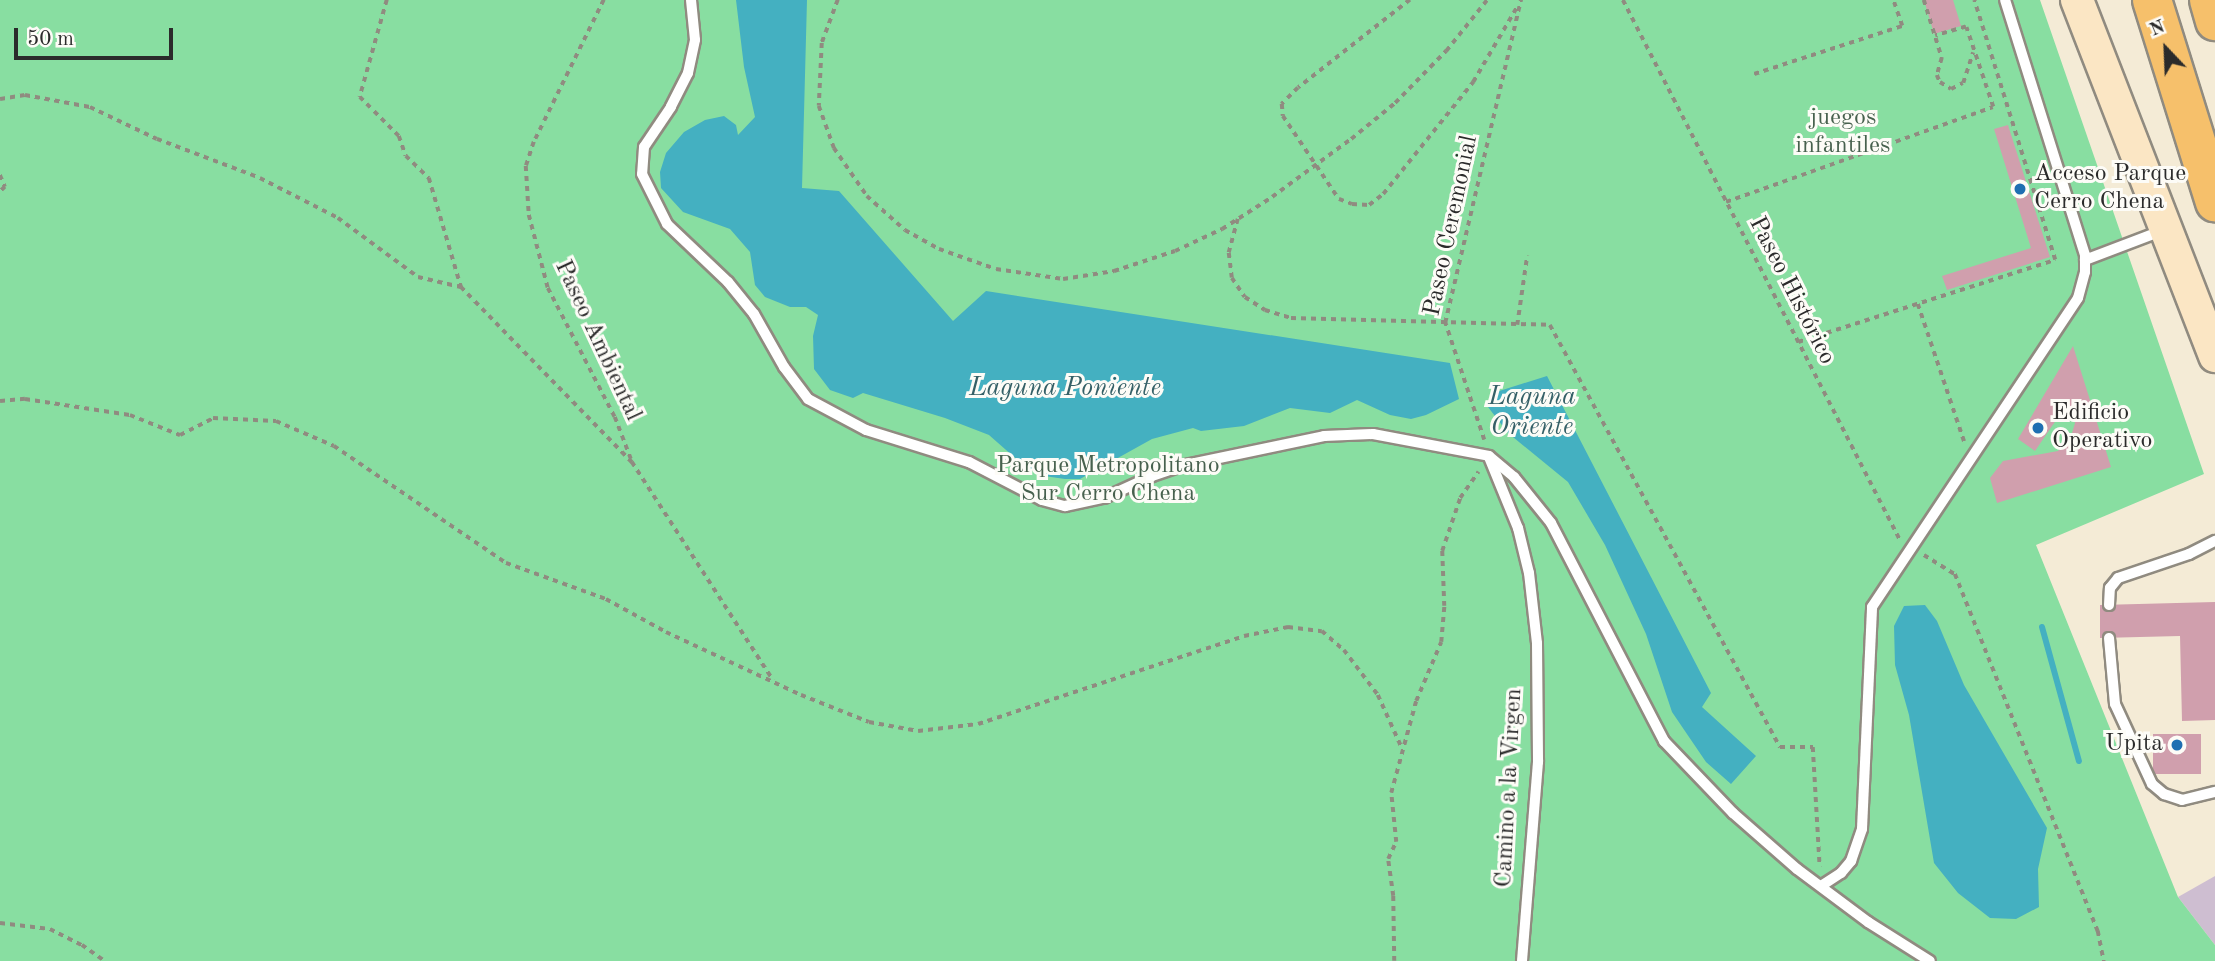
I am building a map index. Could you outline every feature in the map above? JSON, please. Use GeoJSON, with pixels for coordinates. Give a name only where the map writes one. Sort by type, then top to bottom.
{"type":"FeatureCollection","features":[{"type":"Feature","properties":{"kind":"highway"},"geometry":{"type":"LineString","coordinates":[[2152,0],[2215,202]]}},
{"type":"Feature","properties":{"kind":"highway"},"geometry":{"type":"LineString","coordinates":[[2208,0],[2215,21]]}},
{"type":"Feature","properties":{"kind":"main road"},"geometry":{"type":"LineString","coordinates":[[2077,0],[2215,356]]}},
{"type":"Feature","properties":{"kind":"lane"},"geometry":{"type":"LineString","coordinates":[[691,0],[695,40],[688,73],[671,107],[644,147],[642,174],[667,224],[728,282],[754,314],[784,367],[808,399],[833,415],[866,430],[969,462],[1042,500],[1065,506],[1104,498],[1152,475],[1181,466],[1324,436],[1373,434],[1489,456],[1514,477],[1551,523],[1664,741],[1733,813],[1821,886],[1868,922],[1930,961]]}},
{"type":"Feature","properties":{"kind":"lane"},"geometry":{"type":"LineString","coordinates":[[1821,886],[1846,867],[1857,849],[1862,829],[1872,607],[2078,298],[2085,260],[2004,0]]}},
{"type":"Feature","properties":{"kind":"lane"},"geometry":{"type":"LineString","coordinates":[[2085,260],[2165,229]]}},
{"type":"Feature","properties":{"kind":"lane","name":"Camino a la Virgen"},"geometry":{"type":"LineString","coordinates":[[1489,456],[1518,528],[1529,573],[1537,643],[1538,762],[1522,961]]}},
{"type":"Feature","properties":{"kind":"lane"},"geometry":{"type":"LineString","coordinates":[[2109,605],[2110,588],[2118,578],[2189,554],[2215,541]]}},
{"type":"Feature","properties":{"kind":"lane"},"geometry":{"type":"LineString","coordinates":[[2109,638],[2115,704],[2152,784],[2164,794],[2182,800],[2215,792]]}},
{"type":"Feature","properties":{"kind":"path"},"geometry":{"type":"LineString","coordinates":[[387,0],[360,97],[399,136],[406,156],[429,178],[461,287],[632,462],[774,682]]}},
{"type":"Feature","properties":{"kind":"path","name":"Paseo Ambiental"},"geometry":{"type":"LineString","coordinates":[[604,0],[534,142],[526,166],[526,178],[529,215],[548,288],[615,417],[632,462]]}},
{"type":"Feature","properties":{"kind":"path"},"geometry":{"type":"LineString","coordinates":[[838,0],[822,43],[820,106],[834,148],[867,196],[905,230],[939,249],[996,269],[1063,279],[1114,271],[1175,251],[1238,219],[1272,197],[1395,103],[1446,51],[1487,0]]}},
{"type":"Feature","properties":{"kind":"path"},"geometry":{"type":"LineString","coordinates":[[1410,0],[1298,88],[1282,104],[1283,116],[1339,199],[1352,204],[1369,205],[1383,194],[1473,82],[1521,1]]}},
{"type":"Feature","properties":{"kind":"path","name":"Paseo Histórico"},"geometry":{"type":"LineString","coordinates":[[1623,0],[1898,538],[1955,574],[2098,931],[2104,961]]}},
{"type":"Feature","properties":{"kind":"path"},"geometry":{"type":"LineString","coordinates":[[1754,74],[1902,26],[1893,0]]}},
{"type":"Feature","properties":{"kind":"path"},"geometry":{"type":"LineString","coordinates":[[1924,0],[1942,58],[1937,75],[1940,82],[1951,89],[1963,83],[1973,51]]}},
{"type":"Feature","properties":{"kind":"path"},"geometry":{"type":"LineString","coordinates":[[1798,342],[2055,260],[1975,0]]}},
{"type":"Feature","properties":{"kind":"path","name":"Paseo Ceremonial"},"geometry":{"type":"LineString","coordinates":[[1489,456],[1445,323],[1521,1]]}},
{"type":"Feature","properties":{"kind":"path"},"geometry":{"type":"LineString","coordinates":[[1727,202],[1993,107],[1966,27],[1935,35]]}},
{"type":"Feature","properties":{"kind":"path"},"geometry":{"type":"LineString","coordinates":[[0,99],[25,95],[90,107],[157,139],[260,178],[338,218],[418,277],[461,287]]}},
{"type":"Feature","properties":{"kind":"path"},"geometry":{"type":"LineString","coordinates":[[0,175],[5,187],[0,192]]}},
{"type":"Feature","properties":{"kind":"path"},"geometry":{"type":"LineString","coordinates":[[1238,219],[1228,253],[1232,278],[1245,296],[1265,310],[1291,318],[1550,325],[1780,747],[1813,747],[1821,886]]}},
{"type":"Feature","properties":{"kind":"path"},"geometry":{"type":"LineString","coordinates":[[1517,325],[1527,256]]}},
{"type":"Feature","properties":{"kind":"path"},"geometry":{"type":"LineString","coordinates":[[1918,304],[1970,461]]}},
{"type":"Feature","properties":{"kind":"path"},"geometry":{"type":"LineString","coordinates":[[0,401],[25,399],[130,415],[180,435],[213,418],[276,421],[334,446],[506,563],[606,599],[666,632],[869,722],[918,731],[978,724],[1244,636],[1288,627],[1322,631],[1344,650],[1378,695],[1401,746]]}},
{"type":"Feature","properties":{"kind":"path"},"geometry":{"type":"LineString","coordinates":[[1394,961],[1393,895],[1388,859],[1395,842],[1391,793],[1401,746],[1416,701],[1441,642],[1444,606],[1442,551],[1460,498],[1489,456]]}},
{"type":"Feature","properties":{"kind":"path"},"geometry":{"type":"LineString","coordinates":[[0,923],[50,929],[82,944],[105,961]]}},
{"type":"Feature","properties":{"kind":"shaded area"},"geometry":{"type":"Polygon","coordinates":[[[2215,876],[2215,945],[2178,897],[2215,876]]]}},
{"type":"Feature","properties":{"kind":"green space","name":"Parque Metropolitano Sur Cerro Chena"},"geometry":{"type":"Polygon","coordinates":[[[0,0],[2040,0],[2204,474],[2036,545],[2178,897],[2215,945],[2215,961],[0,961],[0,0]]]}},
{"type":"Feature","properties":{"kind":"water","name":"Laguna Poniente"},"geometry":{"type":"Polygon","coordinates":[[[736,0],[807,0],[802,188],[839,191],[953,321],[986,291],[1450,363],[1459,399],[1411,419],[1390,415],[1357,400],[1330,413],[1290,408],[1244,426],[1201,431],[1193,428],[1152,439],[1080,479],[1065,479],[1044,476],[1023,465],[989,435],[945,418],[863,393],[853,398],[830,390],[814,369],[813,336],[818,315],[806,307],[790,307],[765,297],[755,285],[750,252],[730,229],[683,212],[661,188],[660,172],[666,153],[684,132],[705,120],[724,116],[736,125],[738,135],[755,117],[744,67],[736,0]]]}},
{"type":"Feature","properties":{"kind":"water","name":"Laguna Oriente"},"geometry":{"type":"Polygon","coordinates":[[[1547,376],[1711,693],[1702,707],[1756,756],[1731,784],[1706,762],[1672,712],[1646,634],[1605,545],[1568,482],[1508,433],[1488,407],[1493,393],[1547,376]]]}},
{"type":"Feature","properties":{"kind":"water"},"geometry":{"type":"Polygon","coordinates":[[[1925,605],[1937,621],[1964,685],[2047,828],[2038,869],[2039,907],[2016,919],[1990,918],[1958,893],[1934,863],[1909,715],[1895,665],[1894,626],[1904,606],[1925,605]]]}},
{"type":"Feature","properties":{"kind":"building"},"geometry":{"type":"Polygon","coordinates":[[[1924,0],[1953,0],[1961,26],[1934,34],[1924,0]]]}},
{"type":"Feature","properties":{"kind":"building","name":"Acceso Parque Cerro Chena"},"geometry":{"type":"Polygon","coordinates":[[[2008,125],[2050,257],[1947,290],[1942,276],[2031,248],[1994,129],[2008,125]]]}},
{"type":"Feature","properties":{"kind":"building","name":"Edificio Operativo"},"geometry":{"type":"Polygon","coordinates":[[[2073,346],[2111,467],[1997,503],[1990,478],[2003,461],[2058,451],[2072,433],[2075,423],[2068,403],[2049,399],[2065,407],[2035,451],[2018,439],[2073,346]]]}},
{"type":"Feature","properties":{"kind":"building"},"geometry":{"type":"Polygon","coordinates":[[[2215,602],[2215,720],[2182,721],[2180,636],[2100,638],[2100,605],[2215,602]]]}},
{"type":"Feature","properties":{"kind":"building"},"geometry":{"type":"Polygon","coordinates":[[[2153,734],[2201,734],[2201,774],[2153,774],[2153,734]]]}},
{"type":"Feature","properties":{"kind":"waterway"},"geometry":{"type":"LineString","coordinates":[[2042,627],[2079,761]]}},
{"type":"Feature","properties":{"kind":"place","name":"Acceso Parque Cerro Chena"},"geometry":{"type":"Point","coordinates":[2020,189]}},
{"type":"Feature","properties":{"kind":"place","name":"Edificio Operativo"},"geometry":{"type":"Point","coordinates":[2038,428]}},
{"type":"Feature","properties":{"kind":"place","name":"Upita"},"geometry":{"type":"Point","coordinates":[2177,745]}},
{"type":"Feature","properties":{"kind":"park label","name":"juegos infantiles"},"geometry":{"type":"Point","coordinates":[1843,133]}}]}
